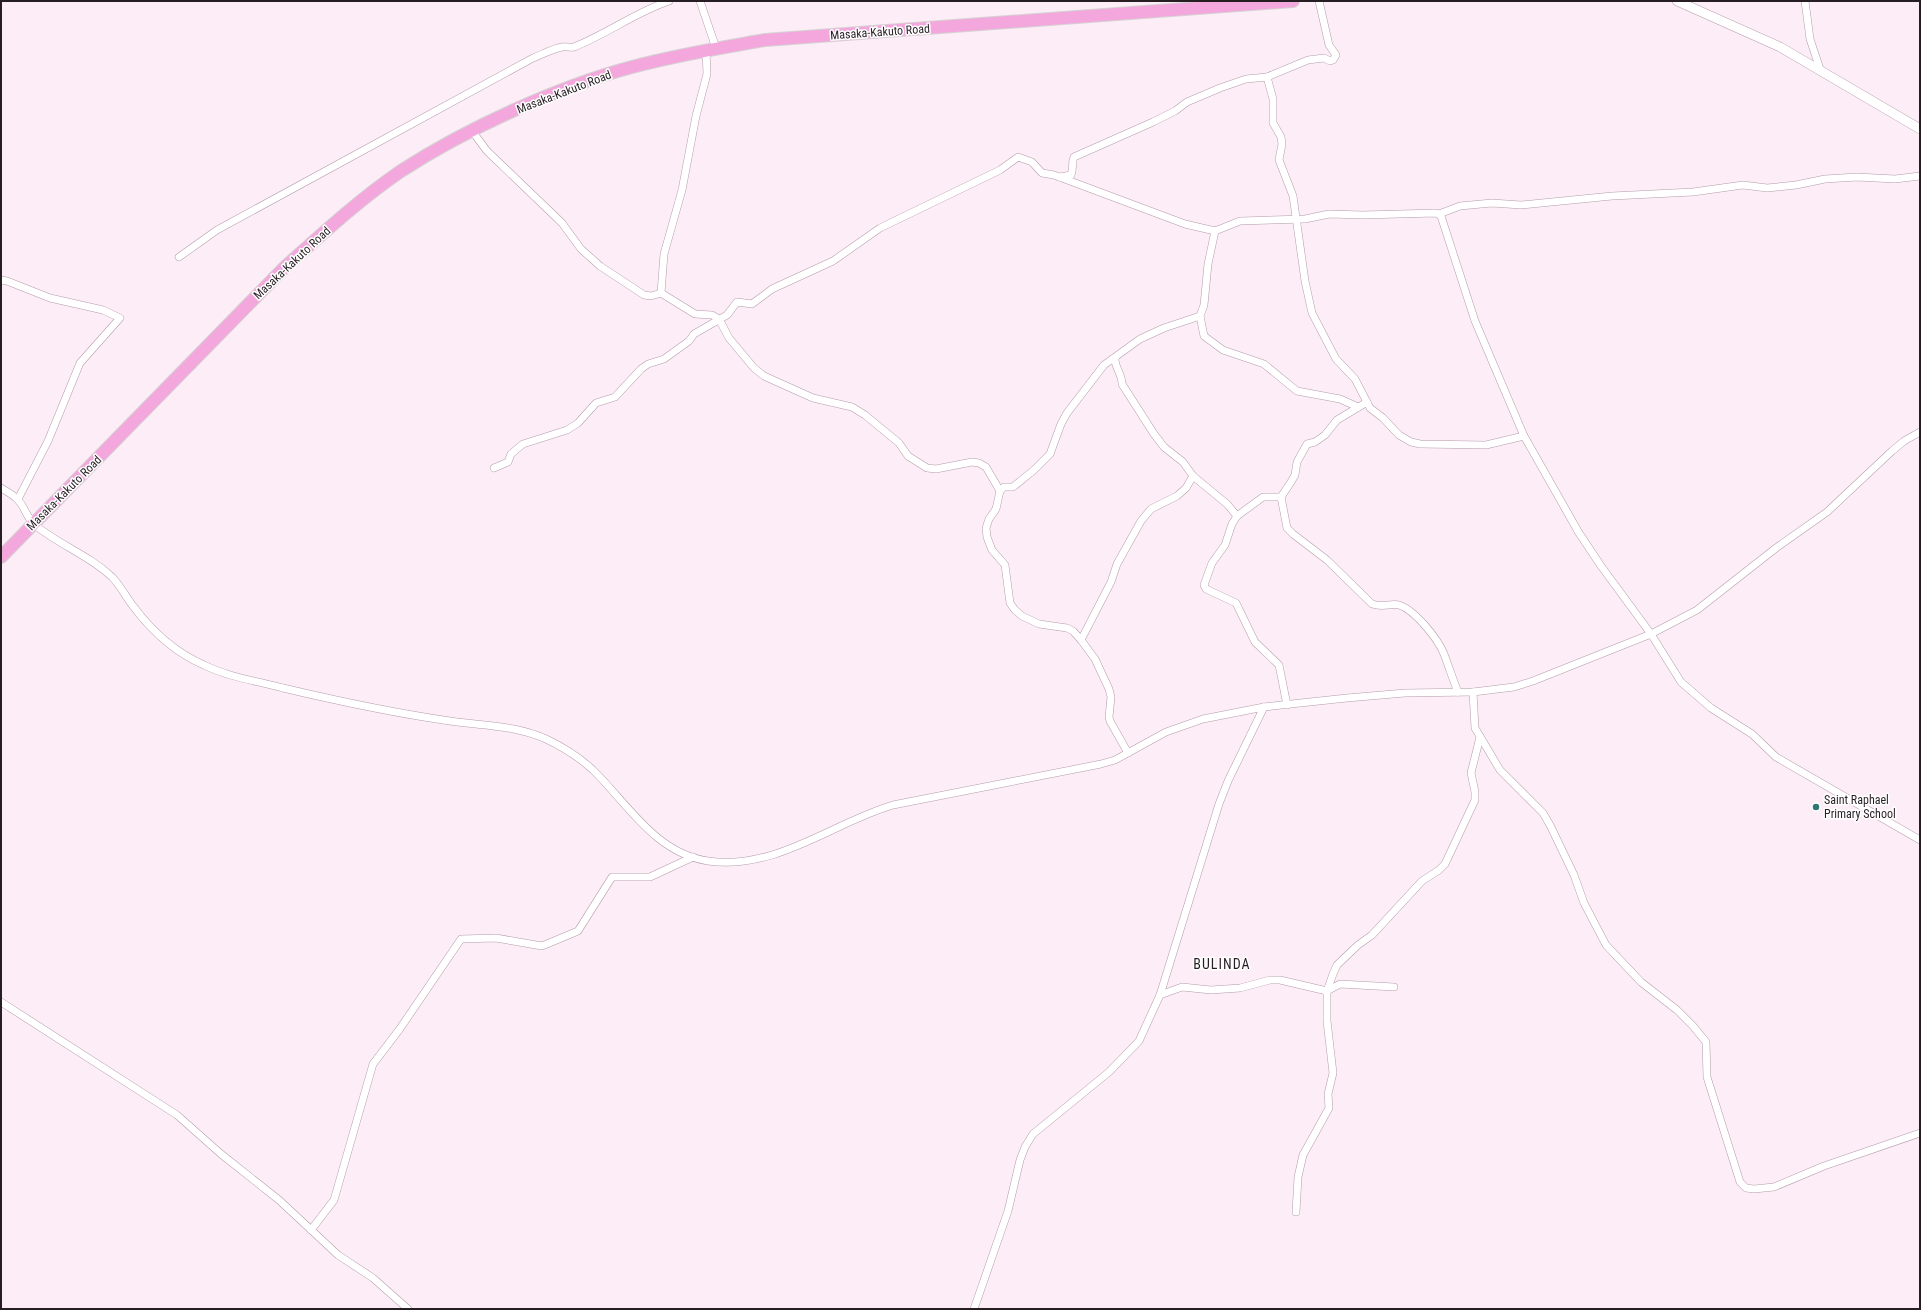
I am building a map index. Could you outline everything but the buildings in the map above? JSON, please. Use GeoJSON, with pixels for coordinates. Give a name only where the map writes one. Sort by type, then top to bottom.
{"type":"FeatureCollection","features":[{"type":"Feature","properties":{"kind":"highway","name":"Masaka-Kakuto Road"},"geometry":{"type":"LineString","coordinates":[[1,557],[297,257],[360,203],[400,172],[472,131],[570,88],[630,67],[711,49],[772,40],[1293,1]]}},
{"type":"Feature","properties":{"kind":"street"},"geometry":{"type":"LineString","coordinates":[[178,257],[217,230],[477,91],[533,58],[556,49],[564,47],[572,48],[614,26],[629,20],[653,6],[669,1]]}},
{"type":"Feature","properties":{"kind":"street"},"geometry":{"type":"LineString","coordinates":[[660,293],[664,254],[682,190],[711,49],[700,1]]}},
{"type":"Feature","properties":{"kind":"street"},"geometry":{"type":"LineString","coordinates":[[1060,177],[1071,175],[1073,170],[1072,160],[1078,154],[1153,122],[1175,111],[1187,102],[1246,79],[1267,77],[1308,60],[1324,58],[1330,61],[1335,58],[1335,52],[1329,45],[1319,1]]}},
{"type":"Feature","properties":{"kind":"street"},"geometry":{"type":"LineString","coordinates":[[1677,1],[1780,47],[1920,129]]}},
{"type":"Feature","properties":{"kind":"street"},"geometry":{"type":"LineString","coordinates":[[1805,1],[1810,39],[1821,72]]}},
{"type":"Feature","properties":{"kind":"street"},"geometry":{"type":"LineString","coordinates":[[1267,77],[1273,99],[1273,123],[1281,137],[1282,144],[1279,160],[1293,196],[1305,281],[1312,313],[1336,359],[1355,379],[1370,408],[1383,418],[1394,431],[1411,442],[1420,444],[1486,445],[1524,436]]}},
{"type":"Feature","properties":{"kind":"street"},"geometry":{"type":"LineString","coordinates":[[472,131],[487,151],[562,223],[581,249],[600,266],[644,295],[651,296],[660,293],[695,314],[712,315],[719,319],[729,338],[754,368],[764,376],[813,398],[852,407],[865,415],[899,444],[908,456],[927,468],[936,469],[972,462],[979,463],[986,467],[1000,492]]}},
{"type":"Feature","properties":{"kind":"street"},"geometry":{"type":"LineString","coordinates":[[494,468],[508,462],[511,454],[523,444],[566,430],[578,423],[596,403],[615,397],[641,369],[648,364],[664,359],[689,341],[694,334],[727,315],[737,302],[752,304],[772,289],[833,261],[880,228],[1000,170],[1018,157],[1032,162],[1042,173],[1060,177],[1185,224],[1215,231],[1240,221],[1305,220],[1329,214],[1363,216],[1439,214],[1460,206],[1492,203],[1521,205],[1612,196],[1693,192],[1743,185],[1767,188],[1796,185],[1825,179],[1849,177],[1895,179],[1920,176]]}},
{"type":"Feature","properties":{"kind":"street"},"geometry":{"type":"LineString","coordinates":[[1439,214],[1442,218],[1475,321],[1524,436],[1592,553],[1651,634],[1682,682],[1711,708],[1746,729],[1776,757],[1920,840]]}},
{"type":"Feature","properties":{"kind":"street"},"geometry":{"type":"LineString","coordinates":[[1215,231],[1208,264],[1204,305],[1200,316],[1204,336],[1223,350],[1264,364],[1297,392],[1340,399],[1358,406]]}},
{"type":"Feature","properties":{"kind":"street"},"geometry":{"type":"LineString","coordinates":[[1,280],[8,281],[50,298],[103,310],[120,318],[80,363],[48,441],[18,499]]}},
{"type":"Feature","properties":{"kind":"street"},"geometry":{"type":"LineString","coordinates":[[1128,753],[1109,717],[1111,697],[1109,689],[1095,659],[1073,631],[1067,628],[1039,624],[1022,616],[1015,610],[1010,603],[1006,565],[999,556],[995,554],[987,537],[986,528],[989,519],[996,510],[1000,492],[1004,487],[1013,487],[1034,470],[1050,454],[1061,424],[1067,413],[1084,393],[1095,374],[1104,365],[1115,359],[1140,339],[1164,328],[1200,316]]}},
{"type":"Feature","properties":{"kind":"street"},"geometry":{"type":"LineString","coordinates":[[1115,359],[1115,365],[1120,374],[1122,384],[1164,447],[1183,462],[1193,476],[1227,504],[1237,516]]}},
{"type":"Feature","properties":{"kind":"street"},"geometry":{"type":"LineString","coordinates":[[1367,402],[1358,406],[1337,420],[1326,435],[1315,442],[1307,444],[1297,462],[1295,475],[1281,497],[1287,528],[1292,534],[1322,556],[1372,604],[1382,607],[1397,605],[1404,607],[1423,624],[1444,653],[1458,692]]}},
{"type":"Feature","properties":{"kind":"street"},"geometry":{"type":"LineString","coordinates":[[1,488],[18,499],[33,524],[103,569],[114,580],[152,629],[180,651],[205,666],[252,680],[346,703],[450,722],[508,727],[544,738],[576,756],[594,772],[629,811],[662,841],[693,857],[723,862],[767,856],[792,849],[875,810],[1101,764],[1128,753],[1152,738],[1185,725],[1203,720],[1264,707],[1381,695],[1498,690],[1533,681],[1651,634],[1697,610],[1776,548],[1827,512],[1892,451],[1904,441],[1920,432]]}},
{"type":"Feature","properties":{"kind":"street"},"geometry":{"type":"LineString","coordinates":[[1081,640],[1111,582],[1117,564],[1141,521],[1151,509],[1177,496],[1186,488],[1193,476]]}},
{"type":"Feature","properties":{"kind":"street"},"geometry":{"type":"LineString","coordinates":[[1281,497],[1263,497],[1237,516],[1232,524],[1225,546],[1212,562],[1204,588],[1236,604],[1255,642],[1279,665],[1287,705]]}},
{"type":"Feature","properties":{"kind":"street"},"geometry":{"type":"LineString","coordinates":[[1474,692],[1475,728],[1500,770],[1543,813],[1550,824],[1571,869],[1584,903],[1606,945],[1641,982],[1677,1010],[1706,1042],[1708,1082],[1740,1182],[1746,1188],[1763,1189],[1789,1182],[1824,1166],[1920,1133]]}},
{"type":"Feature","properties":{"kind":"street"},"geometry":{"type":"LineString","coordinates":[[974,1309],[1008,1212],[1024,1147],[1033,1134],[1042,1125],[1122,1060],[1139,1041],[1160,995],[1219,804],[1228,780],[1264,707]]}},
{"type":"Feature","properties":{"kind":"street"},"geometry":{"type":"LineString","coordinates":[[1296,1212],[1298,1176],[1302,1155],[1329,1108],[1328,1094],[1333,1073],[1327,1021],[1327,991],[1337,965],[1358,944],[1372,935],[1422,881],[1445,864],[1475,800],[1475,792],[1471,774],[1480,737]]}},
{"type":"Feature","properties":{"kind":"street"},"geometry":{"type":"LineString","coordinates":[[311,1230],[334,1200],[373,1064],[399,1030],[461,939],[496,938],[542,946],[578,931],[612,877],[650,878],[693,857]]}},
{"type":"Feature","properties":{"kind":"street"},"geometry":{"type":"LineString","coordinates":[[1160,995],[1182,987],[1211,990],[1240,988],[1270,980],[1280,980],[1327,991],[1340,984],[1394,987]]}},
{"type":"Feature","properties":{"kind":"street"},"geometry":{"type":"LineString","coordinates":[[1,1002],[177,1115],[221,1154],[279,1200],[338,1254],[374,1278],[408,1309]]}},
{"type":"Feature","properties":{"kind":"place","name":"Saint Raphael Primary School"},"geometry":{"type":"Point","coordinates":[1816,807]}},
{"type":"Feature","properties":{"kind":"district","name":"BULINDA"},"geometry":{"type":"Point","coordinates":[1222,964]}}]}
